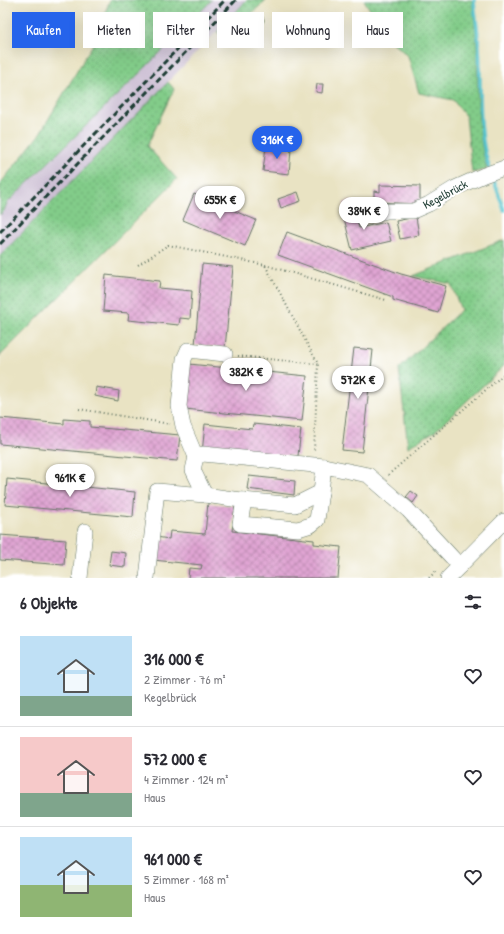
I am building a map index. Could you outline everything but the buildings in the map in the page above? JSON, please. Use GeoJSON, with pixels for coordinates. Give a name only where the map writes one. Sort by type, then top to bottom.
{"type":"FeatureCollection","features":[{"type":"Feature","properties":{"kind":"street","name":"Kegelbrück"},"geometry":{"type":"LineString","coordinates":[[361,217],[387,211],[413,211],[429,204],[455,188],[504,168]]}},
{"type":"Feature","properties":{"kind":"street"},"geometry":{"type":"LineString","coordinates":[[205,495],[193,470],[196,457],[183,426],[179,406],[184,359],[188,350],[224,354]]}},
{"type":"Feature","properties":{"kind":"street"},"geometry":{"type":"LineString","coordinates":[[196,457],[203,454],[319,465],[368,475],[408,510],[460,566]]}},
{"type":"Feature","properties":{"kind":"street"},"geometry":{"type":"LineString","coordinates":[[244,500],[240,524],[298,529],[312,525],[318,520],[320,492],[319,465]]}},
{"type":"Feature","properties":{"kind":"street"},"geometry":{"type":"LineString","coordinates":[[147,578],[157,491],[296,505],[320,492]]}},
{"type":"Feature","properties":{"kind":"street"},"geometry":{"type":"LineString","coordinates":[[441,575],[460,566],[504,521]]}},
{"type":"Feature","properties":{"kind":"street"},"geometry":{"type":"LineString","coordinates":[[80,578],[85,531]]}},
{"type":"Feature","properties":{"kind":"path"},"geometry":{"type":"LineString","coordinates":[[138,265],[168,245],[265,265],[386,300]]}},
{"type":"Feature","properties":{"kind":"path"},"geometry":{"type":"LineString","coordinates":[[265,265],[318,364],[319,465]]}},
{"type":"Feature","properties":{"kind":"path"},"geometry":{"type":"LineString","coordinates":[[224,354],[318,364]]}},
{"type":"Feature","properties":{"kind":"path"},"geometry":{"type":"LineString","coordinates":[[378,483],[504,374]]}},
{"type":"Feature","properties":{"kind":"path"},"geometry":{"type":"LineString","coordinates":[[79,409],[183,426]]}},
{"type":"Feature","properties":{"kind":"path"},"geometry":{"type":"LineString","coordinates":[[429,578],[441,575]]}},
{"type":"Feature","properties":{"kind":"shaded area"},"geometry":{"type":"Polygon","coordinates":[[[212,0],[247,0],[235,12],[217,12],[217,31],[209,39],[209,12],[200,12],[212,0]]]}},
{"type":"Feature","properties":{"kind":"shaded area"},"geometry":{"type":"Polygon","coordinates":[[[165,48],[201,48],[0,256],[0,215],[4,211],[7,203],[165,48]]]}},
{"type":"Feature","properties":{"kind":"green space"},"geometry":{"type":"Polygon","coordinates":[[[110,0],[212,0],[200,12],[153,12],[153,48],[165,48],[7,203],[4,211],[0,215],[0,184],[39,135],[91,48],[145,48],[145,12],[105,12],[110,0]]]}},
{"type":"Feature","properties":{"kind":"green space"},"geometry":{"type":"Polygon","coordinates":[[[247,0],[266,0],[253,12],[236,12],[247,0]]]}},
{"type":"Feature","properties":{"kind":"green space"},"geometry":{"type":"Polygon","coordinates":[[[364,0],[472,0],[477,43],[479,124],[483,154],[487,169],[472,173],[466,117],[453,100],[419,93],[408,56],[399,48],[403,48],[403,12],[372,12],[364,0]]]}},
{"type":"Feature","properties":{"kind":"green space"},"geometry":{"type":"Polygon","coordinates":[[[168,82],[174,89],[147,146],[177,179],[0,356],[0,256],[168,82]]]}},
{"type":"Feature","properties":{"kind":"green space"},"geometry":{"type":"Polygon","coordinates":[[[504,240],[504,366],[435,431],[408,447],[399,369],[461,310],[451,284],[413,276],[504,240]]]}},
{"type":"Feature","properties":{"kind":"waterway"},"geometry":{"type":"LineString","coordinates":[[474,0],[480,61],[481,124],[490,170]]}},
{"type":"Feature","properties":{"kind":"waterway"},"geometry":{"type":"LineString","coordinates":[[492,175],[504,210]]}},
{"type":"Feature","properties":{"kind":"railway"},"geometry":{"type":"LineString","coordinates":[[0,232],[225,0]]}},
{"type":"Feature","properties":{"kind":"railway"},"geometry":{"type":"LineString","coordinates":[[0,244],[236,0]]}}]}
